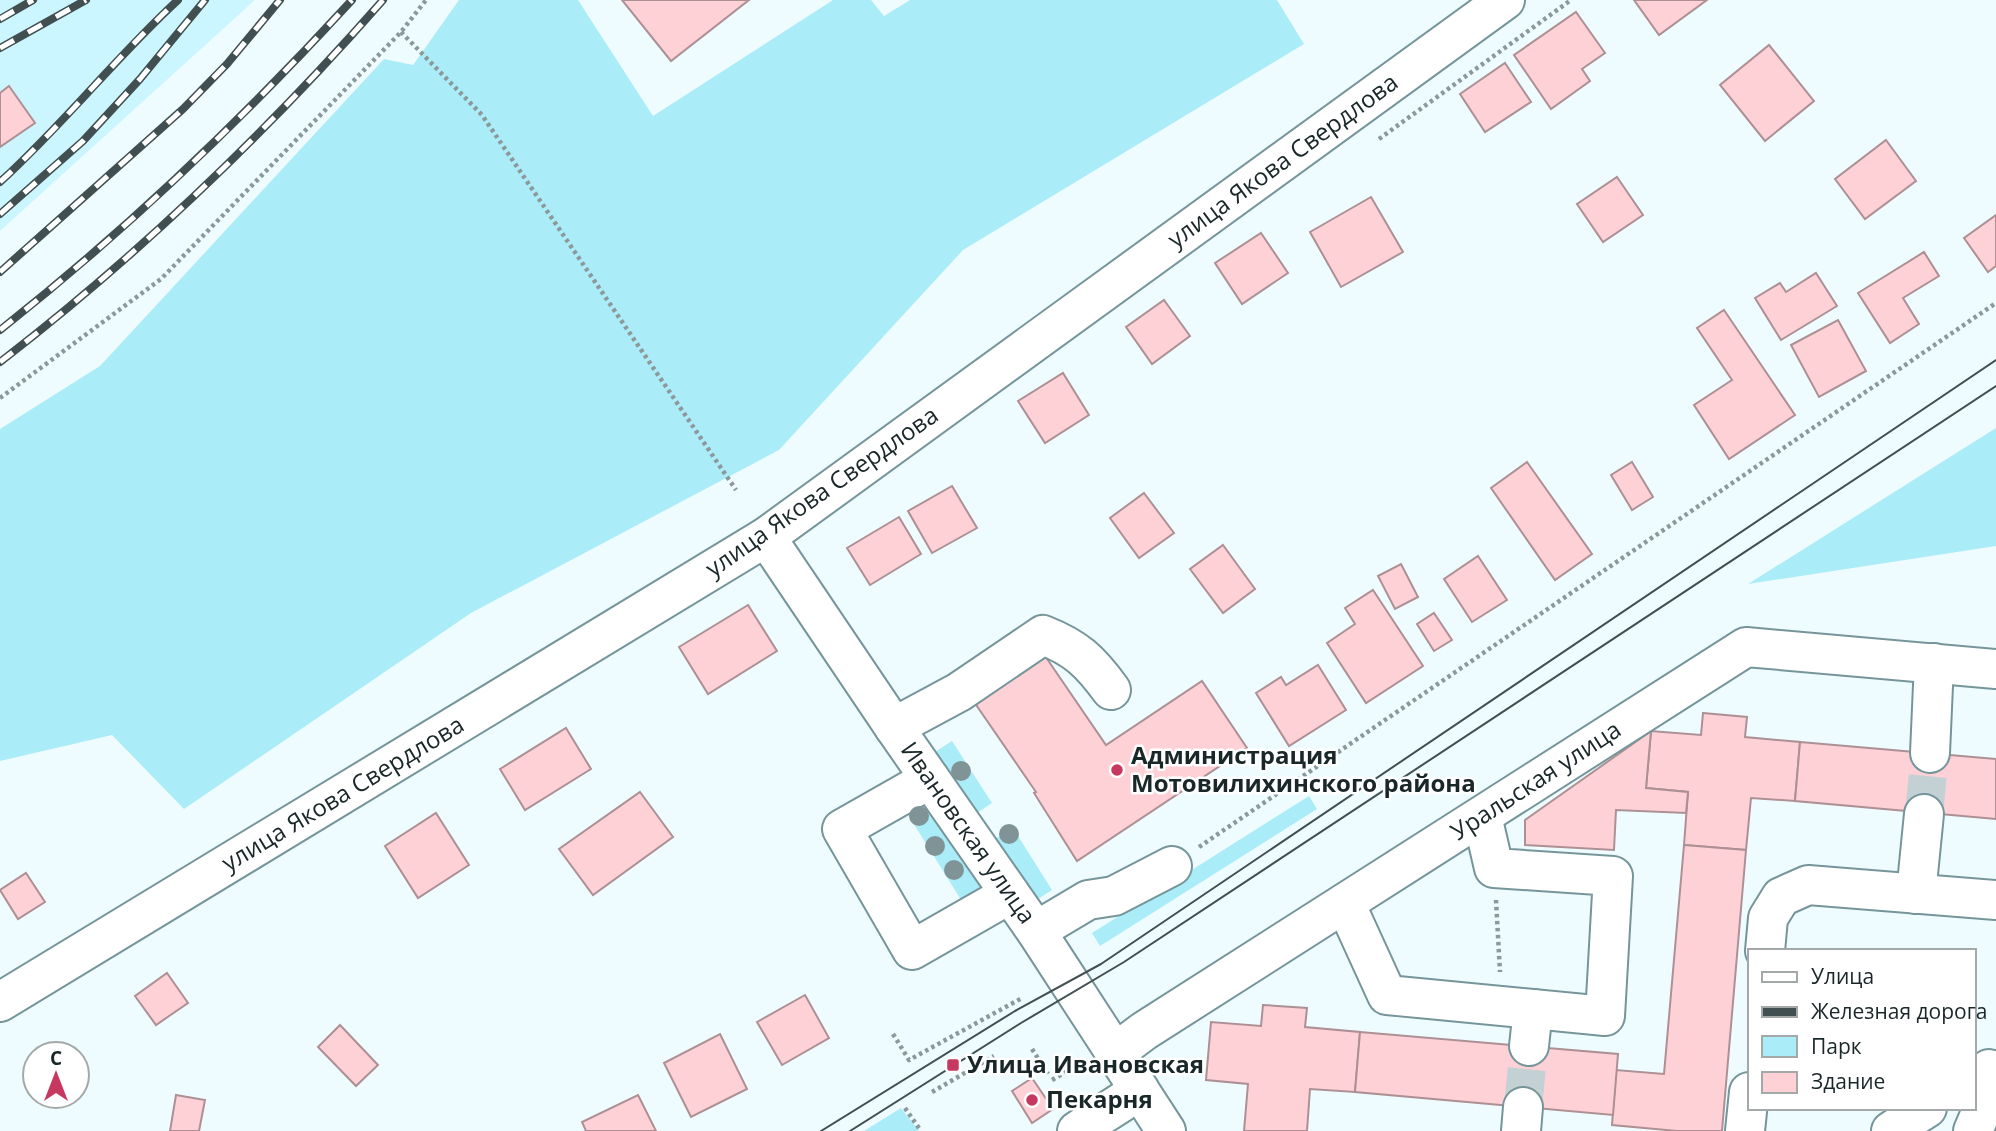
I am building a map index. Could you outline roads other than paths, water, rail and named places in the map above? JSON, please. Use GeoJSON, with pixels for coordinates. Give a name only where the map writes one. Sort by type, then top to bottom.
{"type":"FeatureCollection","features":[{"type":"Feature","properties":{"kind":"main road","name":"улица Якова Свердлова"},"geometry":{"type":"LineString","coordinates":[[0,1002],[766,537],[1505,0]]}},
{"type":"Feature","properties":{"kind":"main road","name":"Ивановская улица"},"geometry":{"type":"LineString","coordinates":[[766,537],[1036,931],[1103,1055],[1139,1089],[1166,1131]]}},
{"type":"Feature","properties":{"kind":"main road"},"geometry":{"type":"LineString","coordinates":[[894,727],[959,692],[1043,635],[1068,645],[1096,670],[1111,690]]}},
{"type":"Feature","properties":{"kind":"main road","name":"Уральская улица"},"geometry":{"type":"LineString","coordinates":[[1103,1055],[1746,647],[1996,669]]}},
{"type":"Feature","properties":{"kind":"main road"},"geometry":{"type":"LineString","coordinates":[[1930,753],[1934,663]]}},
{"type":"Feature","properties":{"kind":"main road"},"geometry":{"type":"LineString","coordinates":[[930,779],[842,829],[912,950],[1010,894]]}},
{"type":"Feature","properties":{"kind":"main road"},"geometry":{"type":"LineString","coordinates":[[1916,894],[1924,814]]}},
{"type":"Feature","properties":{"kind":"main road"},"geometry":{"type":"LineString","coordinates":[[1345,903],[1387,995],[1521,1021],[1605,1016],[1613,876],[1494,868],[1482,816]]}},
{"type":"Feature","properties":{"kind":"main road"},"geometry":{"type":"LineString","coordinates":[[1036,931],[1088,900],[1114,896],[1172,866]]}},
{"type":"Feature","properties":{"kind":"main road"},"geometry":{"type":"LineString","coordinates":[[1765,949],[1768,918],[1781,897],[1808,885],[1996,900]]}},
{"type":"Feature","properties":{"kind":"main road"},"geometry":{"type":"LineString","coordinates":[[1973,1131],[1985,1103],[1989,1072]]}},
{"type":"Feature","properties":{"kind":"main road"},"geometry":{"type":"LineString","coordinates":[[1077,1131],[1139,1089]]}},
{"type":"Feature","properties":{"kind":"main road"},"geometry":{"type":"LineString","coordinates":[[1745,1131],[1748,1102]]}},
{"type":"Feature","properties":{"kind":"main road"},"geometry":{"type":"LineString","coordinates":[[1891,1131],[1924,1110]]}},
{"type":"Feature","properties":{"kind":"tunnel"},"geometry":{"type":"LineString","coordinates":[[1924,814],[1930,753]]}},
{"type":"Feature","properties":{"kind":"tunnel"},"geometry":{"type":"LineString","coordinates":[[1523,1107],[1529,1046]]}},
{"type":"Feature","properties":{"kind":"tram line"},"geometry":{"type":"LineString","coordinates":[[821,1131],[1015,1011],[1101,964],[1996,360]]}},
{"type":"Feature","properties":{"kind":"tram line"},"geometry":{"type":"LineString","coordinates":[[850,1131],[1021,1023],[1124,962],[1996,386]]}},
{"type":"Feature","properties":{"kind":"railway"},"geometry":{"type":"LineString","coordinates":[[0,19],[33,0]]}},
{"type":"Feature","properties":{"kind":"railway"},"geometry":{"type":"LineString","coordinates":[[0,48],[86,0]]}},
{"type":"Feature","properties":{"kind":"railway"},"geometry":{"type":"LineString","coordinates":[[0,182],[46,138],[133,44],[178,0]]}},
{"type":"Feature","properties":{"kind":"railway"},"geometry":{"type":"LineString","coordinates":[[0,214],[83,141],[140,79],[205,0]]}},
{"type":"Feature","properties":{"kind":"railway"},"geometry":{"type":"LineString","coordinates":[[0,272],[183,109],[227,64],[280,0]]}},
{"type":"Feature","properties":{"kind":"railway"},"geometry":{"type":"LineString","coordinates":[[0,330],[94,253],[183,172],[269,88],[352,0]]}},
{"type":"Feature","properties":{"kind":"railway"},"geometry":{"type":"LineString","coordinates":[[0,362],[102,279],[200,190],[294,97],[383,0]]}},
{"type":"Feature","properties":{"kind":"place","name":"Администрация Мотовилихинского района"},"geometry":{"type":"Point","coordinates":[1117,770]}},
{"type":"Feature","properties":{"kind":"place","name":"Улица Ивановская"},"geometry":{"type":"Point","coordinates":[953,1065]}},
{"type":"Feature","properties":{"kind":"place","name":"Пекарня"},"geometry":{"type":"Point","coordinates":[1032,1100]}}]}
